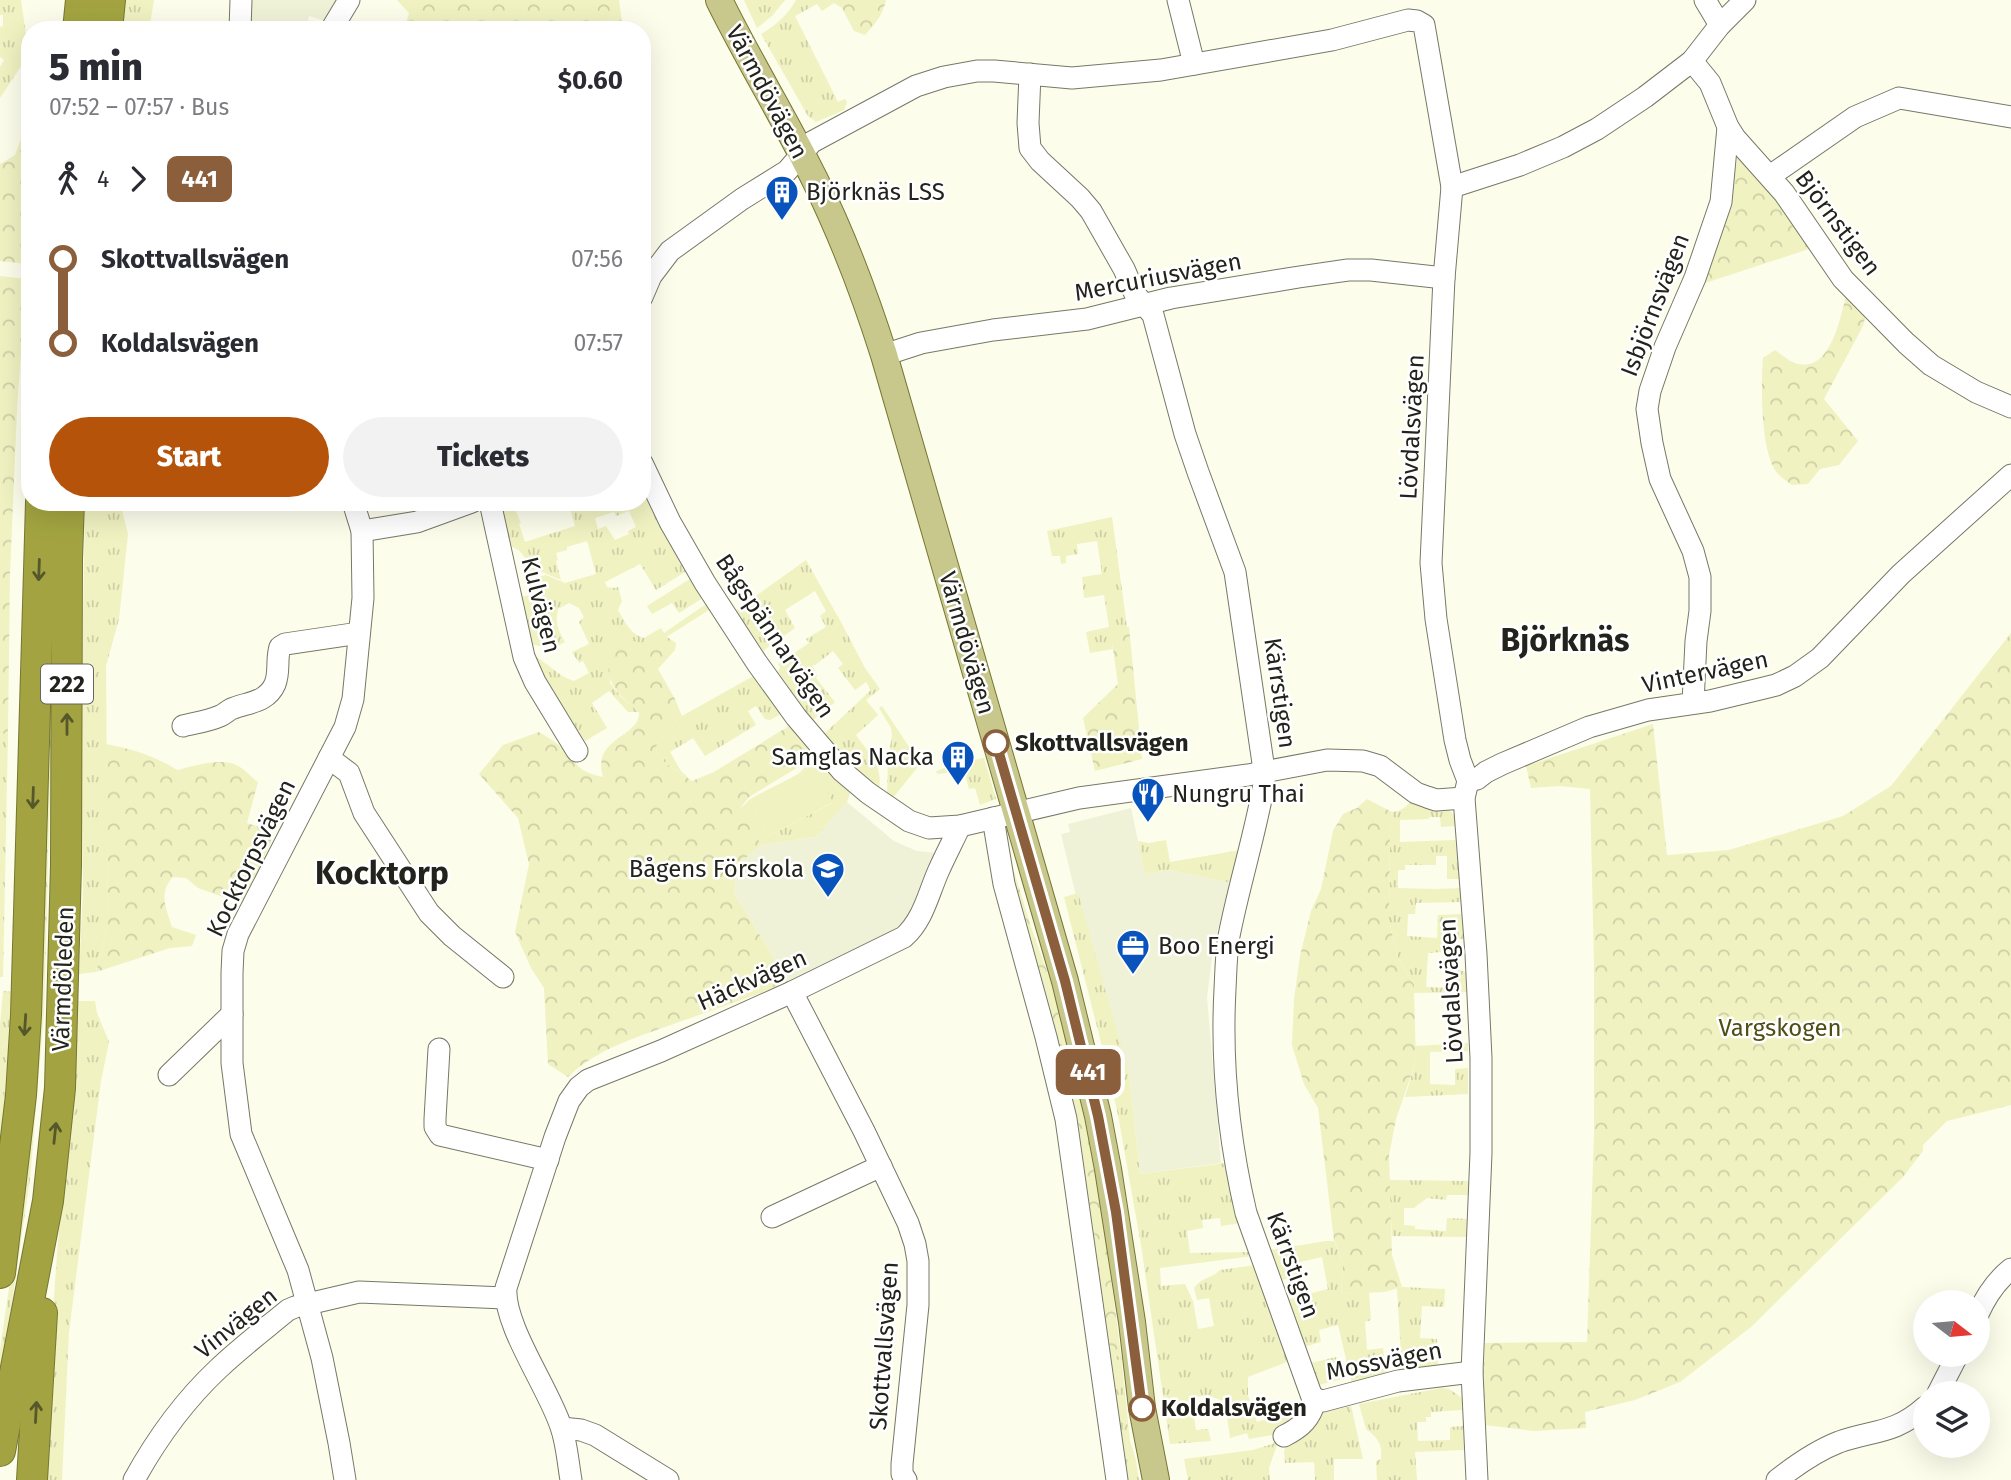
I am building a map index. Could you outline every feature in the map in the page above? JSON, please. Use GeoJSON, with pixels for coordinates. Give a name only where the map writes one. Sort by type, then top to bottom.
{"type":"FeatureCollection","features":[{"type":"Feature","properties":{"kind":"highway"},"geometry":{"type":"LineString","coordinates":[[79,21],[81,0]]}},
{"type":"Feature","properties":{"kind":"highway"},"geometry":{"type":"LineString","coordinates":[[108,21],[110,0]]}},
{"type":"Feature","properties":{"kind":"highway","name":"Värmdöleden"},"geometry":{"type":"LineString","coordinates":[[0,1273],[21,1095],[26,1015],[41,511]]}},
{"type":"Feature","properties":{"kind":"highway","name":"Värmdöleden"},"geometry":{"type":"LineString","coordinates":[[0,1451],[48,1200],[60,1088],[66,865],[69,511]]}},
{"type":"Feature","properties":{"kind":"highway"},"geometry":{"type":"LineString","coordinates":[[32,1480],[48,1200]]}},
{"type":"Feature","properties":{"kind":"main road","name":"Värmdövägen"},"geometry":{"type":"LineString","coordinates":[[719,0],[801,153],[848,253],[884,355],[1005,816],[1065,981],[1098,1116],[1116,1212],[1142,1408],[1156,1480]]}},
{"type":"Feature","properties":{"kind":"street"},"geometry":{"type":"LineString","coordinates":[[240,21],[241,0]]}},
{"type":"Feature","properties":{"kind":"street"},"geometry":{"type":"LineString","coordinates":[[336,21],[349,0]]}},
{"type":"Feature","properties":{"kind":"street"},"geometry":{"type":"LineString","coordinates":[[1178,0],[1194,64]]}},
{"type":"Feature","properties":{"kind":"street"},"geometry":{"type":"LineString","coordinates":[[1705,0],[1720,25]]}},
{"type":"Feature","properties":{"kind":"street"},"geometry":{"type":"LineString","coordinates":[[1452,187],[1520,165],[1597,129],[1692,61],[1720,25],[1745,0]]}},
{"type":"Feature","properties":{"kind":"street","name":"Lövdalsvägen"},"geometry":{"type":"LineString","coordinates":[[651,276],[670,251],[742,199],[787,171],[811,142],[916,86],[977,71],[1072,78],[1161,70],[1332,40],[1408,20],[1424,25],[1452,187],[1444,278],[1431,563],[1436,619],[1455,740],[1466,789],[1476,954],[1481,1058],[1480,1173],[1472,1372],[1477,1480]]}},
{"type":"Feature","properties":{"kind":"street","name":"Björnstigen"},"geometry":{"type":"LineString","coordinates":[[1692,61],[1710,82],[1735,138],[1770,176],[1843,279],[1931,365],[1976,393],[2011,407]]}},
{"type":"Feature","properties":{"kind":"street","name":"Kärrstigen"},"geometry":{"type":"LineString","coordinates":[[1030,74],[1030,148],[1091,211],[1135,294],[1153,315],[1185,434],[1235,572],[1265,771],[1256,823],[1228,938],[1223,1021],[1226,1072],[1238,1181],[1246,1213],[1312,1397],[1316,1399]]}},
{"type":"Feature","properties":{"kind":"street"},"geometry":{"type":"LineString","coordinates":[[1770,176],[1855,117],[1899,98],[2011,117]]}},
{"type":"Feature","properties":{"kind":"street","name":"Isbjörnsvägen"},"geometry":{"type":"LineString","coordinates":[[1693,703],[1700,577],[1693,551],[1660,479],[1647,409],[1650,391],[1665,347],[1695,278],[1721,202],[1728,127]]}},
{"type":"Feature","properties":{"kind":"street","name":"Mercuriusvägen"},"geometry":{"type":"LineString","coordinates":[[884,355],[922,343],[993,330],[1087,319],[1143,304],[1348,270],[1444,278]]}},
{"type":"Feature","properties":{"kind":"street","name":"Vintervägen"},"geometry":{"type":"LineString","coordinates":[[1005,816],[1104,794],[1248,775],[1327,760],[1363,761],[1380,766],[1416,793],[1436,800],[1466,789],[1502,764],[1589,727],[1648,710],[1720,699],[1776,685],[1807,668],[1826,652],[1901,574],[2011,475]]}},
{"type":"Feature","properties":{"kind":"street","name":"Bågspännarvägen"},"geometry":{"type":"LineString","coordinates":[[651,482],[670,522],[722,611],[757,663],[821,748],[853,782],[909,821],[929,828],[960,826],[1005,816]]}},
{"type":"Feature","properties":{"kind":"street","name":"Kocktorpsvägen"},"geometry":{"type":"LineString","coordinates":[[345,1480],[325,1370],[307,1303],[289,1245],[241,1134],[232,1063],[232,1014],[233,951],[238,934],[345,727],[353,699],[363,598],[362,531],[356,511]]}},
{"type":"Feature","properties":{"kind":"street"},"geometry":{"type":"LineString","coordinates":[[362,531],[417,522],[447,511]]}},
{"type":"Feature","properties":{"kind":"street","name":"Kulvägen"},"geometry":{"type":"LineString","coordinates":[[493,511],[524,657],[535,682],[577,751]]}},
{"type":"Feature","properties":{"kind":"street"},"geometry":{"type":"LineString","coordinates":[[183,726],[221,716],[233,708],[260,701],[275,685],[278,652],[285,644],[359,633]]}},
{"type":"Feature","properties":{"kind":"street"},"geometry":{"type":"LineString","coordinates":[[329,758],[349,773],[364,813],[429,913],[452,936],[503,977]]}},
{"type":"Feature","properties":{"kind":"street"},"geometry":{"type":"LineString","coordinates":[[1005,816],[1004,884],[1066,1119],[1117,1480]]}},
{"type":"Feature","properties":{"kind":"street","name":"Häckvägen"},"geometry":{"type":"LineString","coordinates":[[505,1298],[548,1160],[573,1093],[588,1080],[661,1051],[792,992],[904,937],[920,919],[938,871],[960,826]]}},
{"type":"Feature","properties":{"kind":"street","name":"Skottvallsvägen"},"geometry":{"type":"LineString","coordinates":[[792,992],[838,1077],[908,1223],[918,1261],[918,1305],[902,1464],[902,1474],[906,1480]]}},
{"type":"Feature","properties":{"kind":"street"},"geometry":{"type":"LineString","coordinates":[[169,1075],[232,1014]]}},
{"type":"Feature","properties":{"kind":"street"},"geometry":{"type":"LineString","coordinates":[[439,1049],[435,1127],[440,1135],[548,1160]]}},
{"type":"Feature","properties":{"kind":"street"},"geometry":{"type":"LineString","coordinates":[[772,1217],[881,1166]]}},
{"type":"Feature","properties":{"kind":"street"},"geometry":{"type":"LineString","coordinates":[[1990,1291],[2011,1269]]}},
{"type":"Feature","properties":{"kind":"street","name":"Vinvägen"},"geometry":{"type":"LineString","coordinates":[[134,1480],[160,1437],[203,1384],[288,1310],[307,1303],[359,1292],[505,1298]]}},
{"type":"Feature","properties":{"kind":"street"},"geometry":{"type":"LineString","coordinates":[[505,1298],[512,1320],[562,1428],[571,1480]]}},
{"type":"Feature","properties":{"kind":"street","name":"Mossvägen"},"geometry":{"type":"LineString","coordinates":[[1284,1436],[1297,1430],[1308,1420],[1316,1399],[1323,1401],[1398,1381],[1472,1372]]}},
{"type":"Feature","properties":{"kind":"street"},"geometry":{"type":"LineString","coordinates":[[1777,1480],[1824,1449],[1894,1428],[1913,1417]]}},
{"type":"Feature","properties":{"kind":"street"},"geometry":{"type":"LineString","coordinates":[[562,1428],[595,1434],[668,1480]]}},
{"type":"Feature","properties":{"kind":"shaded area"},"geometry":{"type":"Polygon","coordinates":[[[247,0],[344,0],[333,21],[309,16],[308,21],[248,21],[247,0]]]}},
{"type":"Feature","properties":{"kind":"shaded area","name":"Bågens Förskola"},"geometry":{"type":"Polygon","coordinates":[[[847,802],[894,841],[917,851],[938,853],[911,916],[891,932],[785,984],[771,953],[734,893],[737,865],[761,845],[816,837],[847,802]]]}},
{"type":"Feature","properties":{"kind":"shaded area"},"geometry":{"type":"Polygon","coordinates":[[[1131,808],[1145,874],[1170,870],[1231,883],[1214,943],[1207,997],[1221,1163],[1140,1174],[1129,1074],[1076,896],[1061,834],[1070,832],[1068,824],[1131,808]]]}},
{"type":"Feature","properties":{"kind":"green space"},"geometry":{"type":"Polygon","coordinates":[[[0,0],[21,0],[24,21],[21,21],[21,66],[0,98],[0,67],[4,60],[0,57],[0,27],[3,26],[3,15],[0,15],[0,0]]]}},
{"type":"Feature","properties":{"kind":"green space"},"geometry":{"type":"Polygon","coordinates":[[[126,0],[154,0],[150,21],[123,21],[126,0]]]}},
{"type":"Feature","properties":{"kind":"green space"},"geometry":{"type":"Polygon","coordinates":[[[397,0],[619,0],[622,21],[407,21],[409,13],[397,0]]]}},
{"type":"Feature","properties":{"kind":"green space"},"geometry":{"type":"Polygon","coordinates":[[[744,0],[785,0],[772,16],[757,28],[744,0]]]}},
{"type":"Feature","properties":{"kind":"green space"},"geometry":{"type":"Polygon","coordinates":[[[796,0],[829,0],[834,3],[822,11],[817,4],[795,16],[838,102],[845,99],[847,102],[844,110],[816,122],[808,116],[761,34],[781,19],[796,0]]]}},
{"type":"Feature","properties":{"kind":"green space"},"geometry":{"type":"Polygon","coordinates":[[[829,0],[886,0],[881,15],[865,35],[854,31],[842,8],[829,0]]]}},
{"type":"Feature","properties":{"kind":"green space"},"geometry":{"type":"Polygon","coordinates":[[[21,139],[21,263],[0,261],[0,164],[15,155],[21,139]]]}},
{"type":"Feature","properties":{"kind":"green space"},"geometry":{"type":"Polygon","coordinates":[[[1738,154],[1768,188],[1812,248],[1699,285],[1728,215],[1738,154]]]}},
{"type":"Feature","properties":{"kind":"green space"},"geometry":{"type":"Polygon","coordinates":[[[0,276],[21,278],[21,352],[10,574],[8,732],[0,735],[0,276]]]}},
{"type":"Feature","properties":{"kind":"green space"},"geometry":{"type":"Polygon","coordinates":[[[1847,292],[1866,314],[1863,326],[1824,399],[1858,441],[1839,465],[1820,469],[1808,484],[1792,485],[1778,474],[1768,451],[1763,419],[1763,358],[1775,350],[1799,364],[1810,364],[1820,359],[1833,339],[1847,292]]]}},
{"type":"Feature","properties":{"kind":"green space"},"geometry":{"type":"Polygon","coordinates":[[[651,495],[690,569],[656,590],[640,564],[605,582],[607,587],[618,587],[622,601],[618,610],[631,631],[644,638],[661,628],[664,633],[709,602],[712,608],[638,655],[626,640],[615,641],[610,683],[622,698],[639,712],[628,712],[609,691],[592,703],[607,728],[585,741],[548,684],[535,657],[574,681],[589,673],[583,661],[579,663],[572,652],[589,644],[579,622],[584,617],[579,608],[569,603],[558,609],[557,614],[558,627],[565,642],[552,649],[531,644],[521,597],[538,593],[534,578],[546,575],[565,583],[596,574],[587,541],[556,553],[561,580],[540,571],[531,574],[524,556],[517,549],[508,546],[500,511],[516,511],[525,542],[575,526],[571,511],[629,511],[651,511],[651,495]],[[629,511],[616,516],[614,512],[595,518],[598,529],[606,526],[615,540],[629,534],[628,531],[636,527],[629,511]]]}},
{"type":"Feature","properties":{"kind":"green space"},"geometry":{"type":"Polygon","coordinates":[[[85,511],[122,511],[128,534],[119,619],[106,666],[108,925],[96,972],[79,974],[83,891],[81,746],[85,511]]]}},
{"type":"Feature","properties":{"kind":"green space"},"geometry":{"type":"Polygon","coordinates":[[[1112,517],[1127,627],[1121,627],[1115,642],[1112,643],[1113,649],[1090,653],[1086,632],[1109,627],[1104,595],[1084,598],[1082,577],[1102,574],[1097,541],[1077,544],[1078,554],[1066,556],[1066,563],[1061,564],[1060,556],[1052,556],[1047,531],[1112,517]]]}},
{"type":"Feature","properties":{"kind":"green space"},"geometry":{"type":"Polygon","coordinates":[[[806,560],[865,668],[880,689],[866,700],[878,715],[856,735],[877,766],[879,790],[829,747],[824,734],[871,690],[866,682],[855,690],[838,668],[843,664],[833,651],[812,665],[816,678],[835,702],[812,721],[778,672],[778,664],[809,643],[806,639],[826,627],[820,616],[826,611],[815,591],[785,610],[795,628],[763,651],[735,611],[806,560]]]}},
{"type":"Feature","properties":{"kind":"green space"},"geometry":{"type":"Polygon","coordinates":[[[56,566],[44,1012],[30,1179],[0,1384],[0,1349],[16,1241],[46,699],[56,566]]]}},
{"type":"Feature","properties":{"kind":"green space"},"geometry":{"type":"Polygon","coordinates":[[[693,577],[706,596],[679,613],[672,603],[652,614],[647,606],[693,577]]]}},
{"type":"Feature","properties":{"kind":"green space"},"geometry":{"type":"Polygon","coordinates":[[[1129,627],[1142,759],[1095,771],[1083,718],[1118,684],[1112,642],[1115,641],[1113,630],[1129,627]]]}},
{"type":"Feature","properties":{"kind":"green space","name":"Vargskogen"},"geometry":{"type":"Polygon","coordinates":[[[2011,633],[2011,1105],[1947,1121],[1923,1145],[1923,1151],[1903,1177],[1751,1327],[1680,1382],[1635,1400],[1585,1412],[1586,1428],[1534,1431],[1485,1425],[1485,1343],[1587,1342],[1594,1135],[1590,789],[1559,786],[1531,788],[1526,766],[1653,724],[1667,855],[1729,850],[1843,816],[1891,786],[2011,633]]]}},
{"type":"Feature","properties":{"kind":"green space"},"geometry":{"type":"Polygon","coordinates":[[[666,636],[676,643],[675,650],[658,669],[682,716],[657,742],[656,752],[665,763],[692,781],[714,772],[794,723],[815,752],[795,769],[749,797],[741,807],[761,845],[737,865],[734,893],[771,953],[785,984],[620,1044],[592,1058],[568,1077],[548,1064],[544,988],[531,968],[515,932],[529,864],[518,818],[479,774],[503,745],[539,732],[560,746],[583,770],[603,777],[601,764],[604,753],[633,727],[639,712],[622,697],[612,682],[608,664],[615,641],[629,639],[647,643],[666,636]]]}},
{"type":"Feature","properties":{"kind":"green space"},"geometry":{"type":"Polygon","coordinates":[[[757,674],[781,714],[770,720],[765,719],[756,706],[748,711],[756,725],[705,756],[693,738],[670,752],[681,771],[692,781],[665,763],[656,752],[657,742],[682,716],[757,674]]]}},
{"type":"Feature","properties":{"kind":"green space"},"geometry":{"type":"Polygon","coordinates":[[[882,706],[919,762],[892,799],[887,796],[892,735],[891,728],[879,708],[882,706]]]}},
{"type":"Feature","properties":{"kind":"green space"},"geometry":{"type":"Polygon","coordinates":[[[8,732],[3,977],[0,977],[0,735],[8,732]]]}},
{"type":"Feature","properties":{"kind":"green space"},"geometry":{"type":"Polygon","coordinates":[[[106,744],[143,754],[177,770],[217,762],[240,767],[258,782],[247,823],[268,830],[272,836],[243,904],[198,888],[186,878],[173,877],[168,883],[165,901],[172,927],[196,935],[192,946],[170,948],[96,972],[108,925],[106,744]]]}},
{"type":"Feature","properties":{"kind":"green space"},"geometry":{"type":"Polygon","coordinates":[[[820,753],[852,787],[847,802],[816,837],[761,845],[741,808],[750,799],[769,836],[832,803],[814,766],[798,774],[820,753]]]}},
{"type":"Feature","properties":{"kind":"green space"},"geometry":{"type":"Polygon","coordinates":[[[984,758],[996,799],[980,805],[975,788],[969,789],[963,767],[947,773],[935,772],[953,764],[984,758]]]}},
{"type":"Feature","properties":{"kind":"green space"},"geometry":{"type":"Polygon","coordinates":[[[814,766],[833,802],[769,836],[750,799],[814,766]]]}},
{"type":"Feature","properties":{"kind":"green space"},"geometry":{"type":"Polygon","coordinates":[[[1367,799],[1392,812],[1389,921],[1398,958],[1414,985],[1416,1061],[1396,1119],[1389,1155],[1392,1255],[1402,1287],[1384,1292],[1341,1294],[1343,1264],[1334,1240],[1318,1108],[1304,1084],[1292,1045],[1294,999],[1300,956],[1311,911],[1321,889],[1333,831],[1343,814],[1357,808],[1367,799]]]}},
{"type":"Feature","properties":{"kind":"green space"},"geometry":{"type":"Polygon","coordinates":[[[1412,800],[1446,807],[1454,815],[1455,826],[1441,827],[1440,817],[1400,820],[1400,842],[1455,840],[1460,879],[1447,879],[1447,856],[1436,856],[1436,865],[1405,865],[1405,870],[1398,870],[1398,888],[1462,888],[1463,902],[1416,903],[1415,914],[1408,914],[1407,936],[1437,938],[1438,915],[1465,914],[1467,939],[1455,939],[1455,951],[1428,953],[1426,987],[1449,988],[1449,972],[1460,970],[1467,976],[1467,992],[1414,993],[1414,985],[1398,958],[1389,921],[1390,830],[1392,812],[1404,808],[1412,800]]]}},
{"type":"Feature","properties":{"kind":"green space"},"geometry":{"type":"Polygon","coordinates":[[[1166,840],[1170,862],[1241,850],[1231,883],[1170,870],[1145,874],[1138,841],[1149,843],[1166,840]]]}},
{"type":"Feature","properties":{"kind":"green space"},"geometry":{"type":"Polygon","coordinates":[[[1010,858],[1057,999],[1086,1115],[1100,1194],[1121,1355],[1106,1359],[1004,860],[1010,858]]]}},
{"type":"Feature","properties":{"kind":"green space"},"geometry":{"type":"Polygon","coordinates":[[[1078,893],[1129,1074],[1140,1174],[1226,1163],[1240,1223],[1221,1226],[1220,1218],[1202,1220],[1203,1228],[1187,1231],[1190,1253],[1251,1252],[1253,1256],[1160,1268],[1161,1286],[1185,1284],[1193,1301],[1198,1329],[1214,1326],[1209,1298],[1197,1300],[1194,1288],[1220,1270],[1256,1265],[1292,1360],[1248,1377],[1248,1395],[1257,1422],[1284,1416],[1310,1404],[1278,1434],[1249,1439],[1247,1433],[1230,1438],[1225,1402],[1208,1395],[1191,1398],[1196,1430],[1208,1429],[1211,1441],[1170,1444],[1141,1245],[1118,1115],[1064,897],[1078,893]]]}},
{"type":"Feature","properties":{"kind":"green space"},"geometry":{"type":"Polygon","coordinates":[[[3,991],[13,992],[0,1153],[0,1025],[3,991]]]}},
{"type":"Feature","properties":{"kind":"green space"},"geometry":{"type":"Polygon","coordinates":[[[77,1001],[95,1001],[109,1042],[101,1081],[69,1332],[62,1480],[41,1480],[58,1241],[70,1131],[77,1001]]]}},
{"type":"Feature","properties":{"kind":"green space"},"geometry":{"type":"Polygon","coordinates":[[[1468,1043],[1468,1051],[1430,1052],[1430,1084],[1455,1085],[1455,1069],[1468,1068],[1468,1094],[1405,1097],[1416,1061],[1415,1046],[1468,1043]]]}},
{"type":"Feature","properties":{"kind":"green space"},"geometry":{"type":"Polygon","coordinates":[[[1389,1180],[1469,1181],[1469,1195],[1447,1195],[1446,1200],[1427,1198],[1414,1208],[1404,1208],[1404,1225],[1415,1226],[1415,1229],[1446,1231],[1447,1218],[1468,1219],[1467,1237],[1392,1236],[1389,1180]]]}},
{"type":"Feature","properties":{"kind":"green space"},"geometry":{"type":"Polygon","coordinates":[[[1334,1241],[1343,1264],[1341,1294],[1369,1292],[1371,1320],[1365,1322],[1367,1350],[1383,1348],[1387,1377],[1352,1384],[1338,1325],[1319,1330],[1321,1342],[1304,1347],[1289,1299],[1328,1289],[1322,1257],[1300,1262],[1302,1275],[1282,1280],[1271,1250],[1334,1241]]]}},
{"type":"Feature","properties":{"kind":"green space"},"geometry":{"type":"Polygon","coordinates":[[[1397,1288],[1445,1289],[1444,1307],[1422,1306],[1420,1338],[1437,1339],[1438,1371],[1402,1374],[1397,1288]]]}},
{"type":"Feature","properties":{"kind":"green space"},"geometry":{"type":"Polygon","coordinates":[[[1121,1355],[1130,1441],[1139,1480],[1124,1480],[1106,1359],[1121,1355]]]}},
{"type":"Feature","properties":{"kind":"green space"},"geometry":{"type":"Polygon","coordinates":[[[1336,1357],[1342,1379],[1319,1385],[1311,1363],[1336,1357]]]}},
{"type":"Feature","properties":{"kind":"green space"},"geometry":{"type":"Polygon","coordinates":[[[1441,1388],[1449,1389],[1462,1398],[1463,1410],[1431,1412],[1431,1417],[1426,1417],[1426,1422],[1417,1422],[1418,1441],[1450,1440],[1450,1427],[1463,1426],[1464,1450],[1415,1452],[1417,1480],[1377,1480],[1376,1461],[1381,1459],[1381,1449],[1376,1438],[1366,1429],[1359,1404],[1441,1388]]]}},
{"type":"Feature","properties":{"kind":"green space"},"geometry":{"type":"Polygon","coordinates":[[[1351,1406],[1363,1459],[1334,1459],[1334,1480],[1315,1480],[1314,1462],[1285,1463],[1284,1451],[1289,1439],[1321,1413],[1351,1406]]]}},
{"type":"Feature","properties":{"kind":"green space"},"geometry":{"type":"Polygon","coordinates":[[[1278,1442],[1269,1468],[1270,1480],[1188,1480],[1184,1459],[1253,1450],[1278,1442]]]}},
{"type":"Feature","properties":{"kind":"bus line","name":"441"},"geometry":{"type":"LineString","coordinates":[[996,743],[1065,981],[1098,1116],[1116,1212],[1142,1408]]}},
{"type":"Feature","properties":{"kind":"place","name":"Björknäs LSS"},"geometry":{"type":"Point","coordinates":[782,222]}},
{"type":"Feature","properties":{"kind":"place","name":"Skottvallsvägen"},"geometry":{"type":"Point","coordinates":[996,743]}},
{"type":"Feature","properties":{"kind":"place","name":"Samglas Nacka"},"geometry":{"type":"Point","coordinates":[958,787]}},
{"type":"Feature","properties":{"kind":"place","name":"Nungru Thai"},"geometry":{"type":"Point","coordinates":[1148,824]}},
{"type":"Feature","properties":{"kind":"place","name":"Bågens Förskola"},"geometry":{"type":"Point","coordinates":[828,899]}},
{"type":"Feature","properties":{"kind":"place","name":"Boo Energi"},"geometry":{"type":"Point","coordinates":[1133,976]}},
{"type":"Feature","properties":{"kind":"place","name":"Koldalsvägen"},"geometry":{"type":"Point","coordinates":[1142,1408]}},
{"type":"Feature","properties":{"kind":"district","name":"Björknäs"},"geometry":{"type":"Point","coordinates":[1565,640]}},
{"type":"Feature","properties":{"kind":"district","name":"Kocktorp"},"geometry":{"type":"Point","coordinates":[382,873]}}]}
